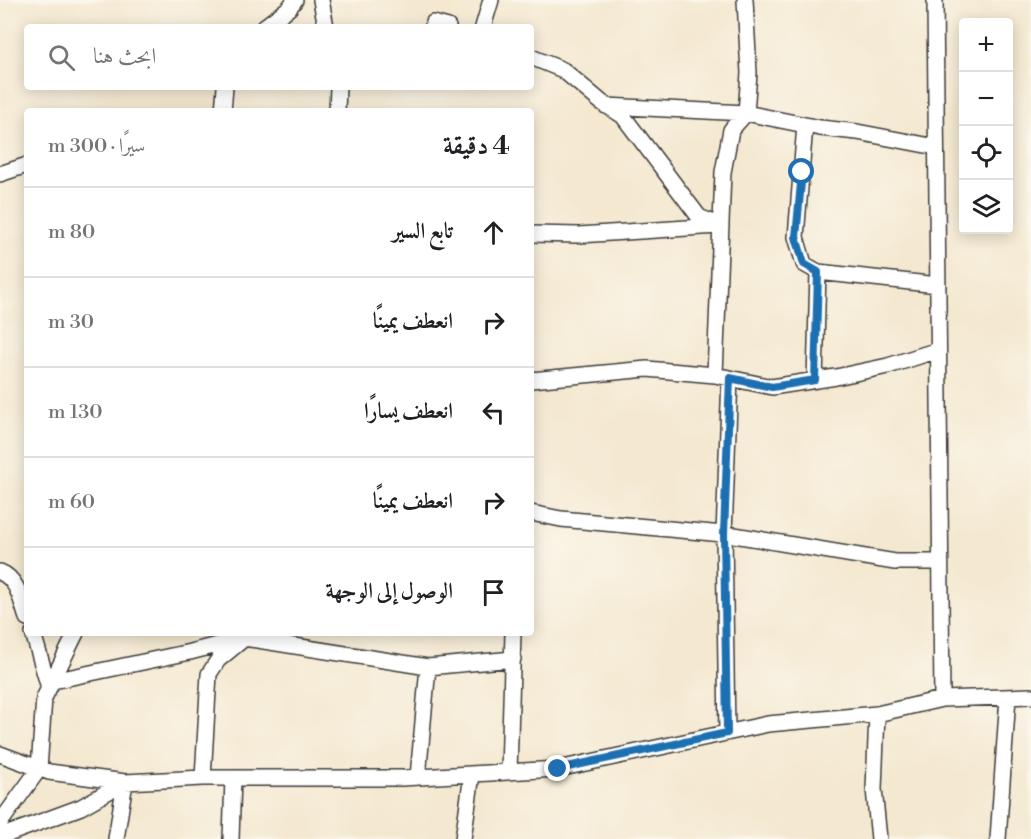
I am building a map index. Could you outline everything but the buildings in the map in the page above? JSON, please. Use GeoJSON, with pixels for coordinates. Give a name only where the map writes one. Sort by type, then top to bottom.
{"type":"FeatureCollection","features":[{"type":"Feature","properties":{"kind":"street"},"geometry":{"type":"LineString","coordinates":[[268,24],[289,8],[295,0]]}},
{"type":"Feature","properties":{"kind":"street"},"geometry":{"type":"LineString","coordinates":[[321,0],[325,24]]}},
{"type":"Feature","properties":{"kind":"street"},"geometry":{"type":"LineString","coordinates":[[484,24],[491,0]]}},
{"type":"Feature","properties":{"kind":"street"},"geometry":{"type":"LineString","coordinates":[[727,733],[721,226],[723,172],[731,130],[746,113],[749,73],[745,0]]}},
{"type":"Feature","properties":{"kind":"street"},"geometry":{"type":"LineString","coordinates":[[935,0],[942,699]]}},
{"type":"Feature","properties":{"kind":"street"},"geometry":{"type":"LineString","coordinates":[[534,58],[563,70],[606,106],[623,116],[699,217],[721,226]]}},
{"type":"Feature","properties":{"kind":"street"},"geometry":{"type":"LineString","coordinates":[[223,108],[225,90]]}},
{"type":"Feature","properties":{"kind":"street"},"geometry":{"type":"LineString","coordinates":[[337,108],[338,90]]}},
{"type":"Feature","properties":{"kind":"street"},"geometry":{"type":"LineString","coordinates":[[606,106],[746,113],[936,147]]}},
{"type":"Feature","properties":{"kind":"street"},"geometry":{"type":"LineString","coordinates":[[805,125],[796,237],[804,264],[818,272],[938,285]]}},
{"type":"Feature","properties":{"kind":"street"},"geometry":{"type":"LineString","coordinates":[[0,174],[24,166]]}},
{"type":"Feature","properties":{"kind":"street"},"geometry":{"type":"LineString","coordinates":[[534,234],[579,235],[721,226]]}},
{"type":"Feature","properties":{"kind":"street"},"geometry":{"type":"LineString","coordinates":[[815,380],[818,272]]}},
{"type":"Feature","properties":{"kind":"street"},"geometry":{"type":"LineString","coordinates":[[534,380],[647,369],[723,377],[772,387],[888,366],[939,350]]}},
{"type":"Feature","properties":{"kind":"street"},"geometry":{"type":"LineString","coordinates":[[534,514],[572,521],[724,534],[894,562],[940,560]]}},
{"type":"Feature","properties":{"kind":"street"},"geometry":{"type":"LineString","coordinates":[[0,572],[13,581],[24,610]]}},
{"type":"Feature","properties":{"kind":"street"},"geometry":{"type":"LineString","coordinates":[[34,636],[51,685]]}},
{"type":"Feature","properties":{"kind":"street"},"geometry":{"type":"LineString","coordinates":[[0,823],[39,769],[44,699],[75,636]]}},
{"type":"Feature","properties":{"kind":"street"},"geometry":{"type":"LineString","coordinates":[[51,685],[247,636],[428,667],[513,659]]}},
{"type":"Feature","properties":{"kind":"street"},"geometry":{"type":"LineString","coordinates":[[203,778],[209,674],[218,660],[247,636]]}},
{"type":"Feature","properties":{"kind":"street"},"geometry":{"type":"LineString","coordinates":[[509,772],[513,636]]}},
{"type":"Feature","properties":{"kind":"street"},"geometry":{"type":"LineString","coordinates":[[418,777],[428,667]]}},
{"type":"Feature","properties":{"kind":"street"},"geometry":{"type":"LineString","coordinates":[[0,754],[49,772],[124,782],[203,778],[418,777],[509,772],[558,769],[768,724],[877,714],[942,699],[1031,696]]}},
{"type":"Feature","properties":{"kind":"street"},"geometry":{"type":"LineString","coordinates":[[998,839],[1008,697]]}},
{"type":"Feature","properties":{"kind":"street"},"geometry":{"type":"LineString","coordinates":[[877,714],[874,789],[879,839]]}},
{"type":"Feature","properties":{"kind":"street"},"geometry":{"type":"LineString","coordinates":[[463,839],[472,774]]}},
{"type":"Feature","properties":{"kind":"street"},"geometry":{"type":"LineString","coordinates":[[231,839],[233,778]]}},
{"type":"Feature","properties":{"kind":"street"},"geometry":{"type":"LineString","coordinates":[[0,837],[81,807],[124,782]]}},
{"type":"Feature","properties":{"kind":"street"},"geometry":{"type":"LineString","coordinates":[[116,839],[124,782]]}},
{"type":"Feature","properties":{"kind":"route"},"geometry":{"type":"LineString","coordinates":[[558,769],[727,733],[724,534],[730,378],[772,387],[815,380],[818,272],[804,264],[796,237],[802,172]]}}]}
